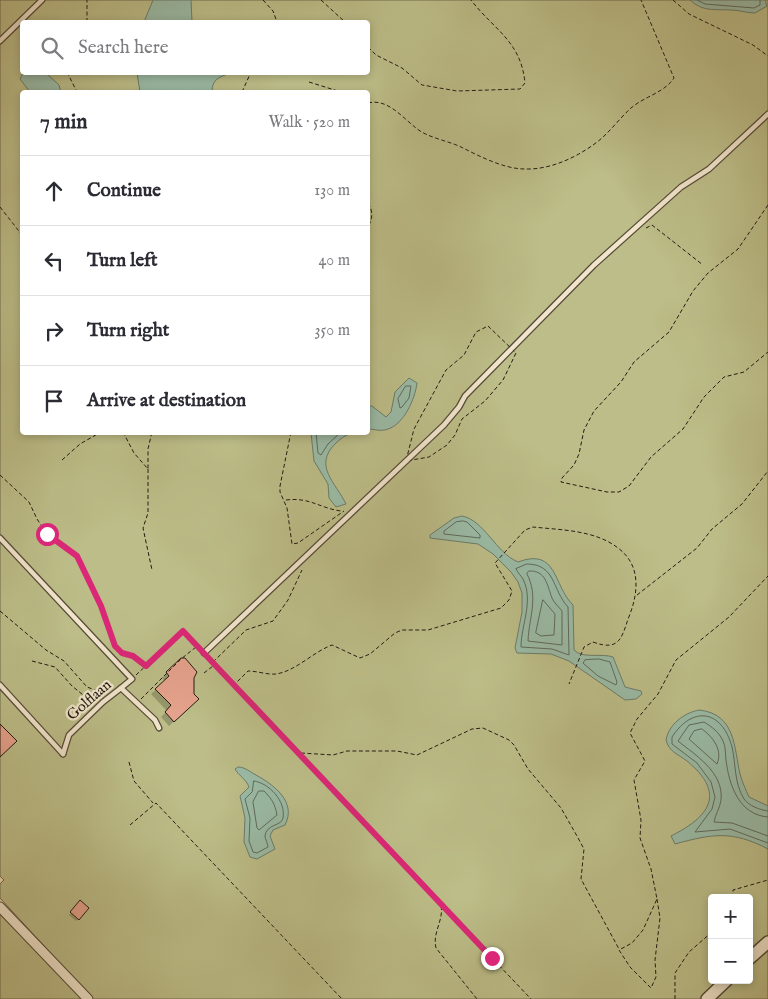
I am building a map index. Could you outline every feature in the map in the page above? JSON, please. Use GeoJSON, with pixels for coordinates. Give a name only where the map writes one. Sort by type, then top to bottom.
{"type":"FeatureCollection","features":[{"type":"Feature","properties":{"kind":"street"},"geometry":{"type":"LineString","coordinates":[[0,907],[88,999]]}},
{"type":"Feature","properties":{"kind":"street"},"geometry":{"type":"LineString","coordinates":[[753,955],[768,942]]}},
{"type":"Feature","properties":{"kind":"street"},"geometry":{"type":"LineString","coordinates":[[707,999],[723,984]]}},
{"type":"Feature","properties":{"kind":"lane"},"geometry":{"type":"LineString","coordinates":[[22,20],[42,0]]}},
{"type":"Feature","properties":{"kind":"lane"},"geometry":{"type":"LineString","coordinates":[[0,41],[20,21]]}},
{"type":"Feature","properties":{"kind":"lane"},"geometry":{"type":"LineString","coordinates":[[204,654],[444,425],[460,407],[465,396],[594,265],[681,187],[709,169],[768,114]]}},
{"type":"Feature","properties":{"kind":"lane"},"geometry":{"type":"LineString","coordinates":[[0,538],[132,679],[121,688]]}},
{"type":"Feature","properties":{"kind":"lane"},"geometry":{"type":"LineString","coordinates":[[0,685],[5,691],[0,696]]}},
{"type":"Feature","properties":{"kind":"lane","name":"Golflaan"},"geometry":{"type":"LineString","coordinates":[[5,691],[63,754],[69,735],[111,695],[121,688],[155,720],[159,728]]}},
{"type":"Feature","properties":{"kind":"path"},"geometry":{"type":"LineString","coordinates":[[87,0],[87,20]]}},
{"type":"Feature","properties":{"kind":"path"},"geometry":{"type":"LineString","coordinates":[[263,0],[273,10],[276,20]]}},
{"type":"Feature","properties":{"kind":"path"},"geometry":{"type":"LineString","coordinates":[[321,0],[343,20]]}},
{"type":"Feature","properties":{"kind":"path"},"geometry":{"type":"LineString","coordinates":[[370,48],[376,55],[402,68],[422,86],[457,92],[520,89],[525,83],[524,72],[514,45],[471,0]]}},
{"type":"Feature","properties":{"kind":"path"},"geometry":{"type":"LineString","coordinates":[[370,102],[375,101],[398,111],[417,129],[428,136],[446,140],[507,165],[525,169],[570,159],[602,138],[632,107],[665,89],[674,78],[641,0]]}},
{"type":"Feature","properties":{"kind":"path"},"geometry":{"type":"LineString","coordinates":[[673,0],[689,14],[753,45],[768,56]]}},
{"type":"Feature","properties":{"kind":"path"},"geometry":{"type":"LineString","coordinates":[[69,75],[76,90]]}},
{"type":"Feature","properties":{"kind":"path"},"geometry":{"type":"LineString","coordinates":[[243,90],[250,75]]}},
{"type":"Feature","properties":{"kind":"path"},"geometry":{"type":"LineString","coordinates":[[309,82],[335,90]]}},
{"type":"Feature","properties":{"kind":"path"},"geometry":{"type":"LineString","coordinates":[[768,205],[738,249],[708,273],[693,291],[670,332],[634,362],[621,382],[594,410],[584,430],[579,454],[574,466],[562,478],[561,482],[607,492],[619,492],[629,486],[651,457],[683,429],[704,397],[724,377],[744,372],[768,352]]}},
{"type":"Feature","properties":{"kind":"path"},"geometry":{"type":"LineString","coordinates":[[370,206],[372,210],[370,223]]}},
{"type":"Feature","properties":{"kind":"path"},"geometry":{"type":"LineString","coordinates":[[0,207],[20,233]]}},
{"type":"Feature","properties":{"kind":"path"},"geometry":{"type":"LineString","coordinates":[[646,228],[652,225],[703,265]]}},
{"type":"Feature","properties":{"kind":"path"},"geometry":{"type":"LineString","coordinates":[[62,460],[80,444],[96,435]]}},
{"type":"Feature","properties":{"kind":"path"},"geometry":{"type":"LineString","coordinates":[[125,435],[134,453],[148,469]]}},
{"type":"Feature","properties":{"kind":"path"},"geometry":{"type":"LineString","coordinates":[[151,435],[148,449],[148,513],[143,528],[152,570]]}},
{"type":"Feature","properties":{"kind":"path"},"geometry":{"type":"LineString","coordinates":[[290,435],[280,492],[285,500],[292,544],[309,536],[342,512],[358,508]]}},
{"type":"Feature","properties":{"kind":"path"},"geometry":{"type":"LineString","coordinates":[[636,596],[697,548],[712,529],[742,504],[768,471]]}},
{"type":"Feature","properties":{"kind":"path"},"geometry":{"type":"LineString","coordinates":[[0,474],[29,502],[47,534],[77,556],[101,606],[115,646],[122,653],[133,656],[146,666]]}},
{"type":"Feature","properties":{"kind":"path"},"geometry":{"type":"LineString","coordinates":[[285,500],[308,499],[329,510],[342,512]]}},
{"type":"Feature","properties":{"kind":"path"},"geometry":{"type":"LineString","coordinates":[[233,686],[248,671],[275,674],[290,669],[316,651],[332,645],[360,658],[370,654],[395,633],[402,630],[428,630],[501,608],[510,600],[512,591],[495,563],[526,530],[533,527],[591,534],[609,542],[627,555],[636,574],[636,596],[621,640],[613,645],[602,646],[593,642],[582,650],[569,684]]}},
{"type":"Feature","properties":{"kind":"path"},"geometry":{"type":"LineString","coordinates":[[204,674],[246,630],[273,621],[279,615],[297,582],[306,556]]}},
{"type":"Feature","properties":{"kind":"path"},"geometry":{"type":"LineString","coordinates":[[299,753],[333,755],[347,751],[397,751],[417,755],[472,729],[483,728],[509,740],[528,769],[561,808],[584,849],[582,879],[619,950],[630,967],[651,988],[656,977],[660,918],[651,869],[640,838],[641,820],[634,780],[644,761],[630,733],[637,719],[658,694],[676,660],[729,617],[768,576]]}},
{"type":"Feature","properties":{"kind":"path"},"geometry":{"type":"LineString","coordinates":[[0,611],[46,650],[64,661],[87,687],[111,695]]}},
{"type":"Feature","properties":{"kind":"path"},"geometry":{"type":"LineString","coordinates":[[132,679],[183,631],[530,999]]}},
{"type":"Feature","properties":{"kind":"path"},"geometry":{"type":"LineString","coordinates":[[140,699],[180,660],[197,647]]}},
{"type":"Feature","properties":{"kind":"path"},"geometry":{"type":"LineString","coordinates":[[32,661],[55,666],[97,708]]}},
{"type":"Feature","properties":{"kind":"path"},"geometry":{"type":"LineString","coordinates":[[129,762],[134,781],[154,804],[156,803],[342,999]]}},
{"type":"Feature","properties":{"kind":"path"},"geometry":{"type":"LineString","coordinates":[[130,825],[154,804]]}},
{"type":"Feature","properties":{"kind":"path"},"geometry":{"type":"LineString","coordinates":[[732,894],[732,890],[768,880]]}},
{"type":"Feature","properties":{"kind":"path"},"geometry":{"type":"LineString","coordinates":[[619,950],[632,943],[642,930],[657,899]]}},
{"type":"Feature","properties":{"kind":"path"},"geometry":{"type":"LineString","coordinates":[[440,903],[442,914],[435,932],[436,948],[477,999]]}},
{"type":"Feature","properties":{"kind":"path"},"geometry":{"type":"LineString","coordinates":[[675,999],[675,973],[689,952],[708,935]]}},
{"type":"Feature","properties":{"kind":"green space"},"geometry":{"type":"Polygon","coordinates":[[[0,0],[768,0],[768,999],[93,999],[0,898],[0,884],[4,880],[0,876],[0,0]]]}},
{"type":"Feature","properties":{"kind":"green space"},"geometry":{"type":"Polygon","coordinates":[[[0,910],[83,999],[0,999],[0,910]]]}},
{"type":"Feature","properties":{"kind":"water"},"geometry":{"type":"Polygon","coordinates":[[[153,0],[191,0],[192,20],[145,20],[153,0]]]}},
{"type":"Feature","properties":{"kind":"water"},"geometry":{"type":"Polygon","coordinates":[[[690,0],[765,0],[767,6],[752,13],[704,8],[690,0]]]}},
{"type":"Feature","properties":{"kind":"water"},"geometry":{"type":"Polygon","coordinates":[[[22,75],[48,75],[59,85],[60,90],[28,90],[20,79],[22,75]]]}},
{"type":"Feature","properties":{"kind":"water"},"geometry":{"type":"Polygon","coordinates":[[[137,75],[226,75],[215,81],[212,90],[140,90],[137,75]]]}},
{"type":"Feature","properties":{"kind":"water"},"geometry":{"type":"Polygon","coordinates":[[[409,378],[417,383],[408,410],[399,422],[385,430],[370,429],[370,406],[386,417],[391,412],[395,392],[409,378]]]}},
{"type":"Feature","properties":{"kind":"water"},"geometry":{"type":"Polygon","coordinates":[[[311,435],[347,435],[335,444],[326,460],[328,474],[346,504],[336,507],[329,498],[328,484],[314,461],[311,435]]]}},
{"type":"Feature","properties":{"kind":"water"},"geometry":{"type":"Polygon","coordinates":[[[462,516],[470,519],[484,530],[510,558],[518,562],[531,559],[541,560],[548,564],[573,605],[574,650],[587,655],[613,657],[625,687],[641,691],[642,694],[636,699],[625,700],[569,661],[551,654],[517,653],[515,648],[522,612],[522,593],[518,582],[511,572],[493,554],[478,544],[430,538],[430,535],[454,518],[462,516]]]}},
{"type":"Feature","properties":{"kind":"water"},"geometry":{"type":"Polygon","coordinates":[[[699,710],[711,713],[727,725],[734,743],[741,777],[749,797],[768,806],[768,849],[733,836],[711,836],[675,844],[671,836],[695,821],[708,804],[710,794],[707,784],[687,761],[672,750],[666,740],[670,729],[678,720],[699,710]]]}},
{"type":"Feature","properties":{"kind":"water"},"geometry":{"type":"Polygon","coordinates":[[[238,767],[263,779],[276,789],[282,795],[288,809],[285,825],[273,830],[270,836],[275,849],[257,859],[250,857],[244,842],[245,818],[240,796],[249,787],[235,769],[238,767]]]}},
{"type":"Feature","properties":{"kind":"building"},"geometry":{"type":"Polygon","coordinates":[[[181,658],[185,658],[197,672],[194,678],[194,694],[199,699],[174,722],[165,712],[171,705],[155,689],[169,676],[166,672],[181,658]]]}},
{"type":"Feature","properties":{"kind":"building"},"geometry":{"type":"Polygon","coordinates":[[[0,724],[17,741],[0,757],[0,724]]]}},
{"type":"Feature","properties":{"kind":"building"},"geometry":{"type":"Polygon","coordinates":[[[80,900],[89,908],[79,920],[70,912],[80,900]]]}},
{"type":"Feature","properties":{"kind":"route"},"geometry":{"type":"LineString","coordinates":[[47,534],[77,556],[101,606],[115,646],[122,653],[133,656],[146,666],[183,631],[492,958]]}}]}
